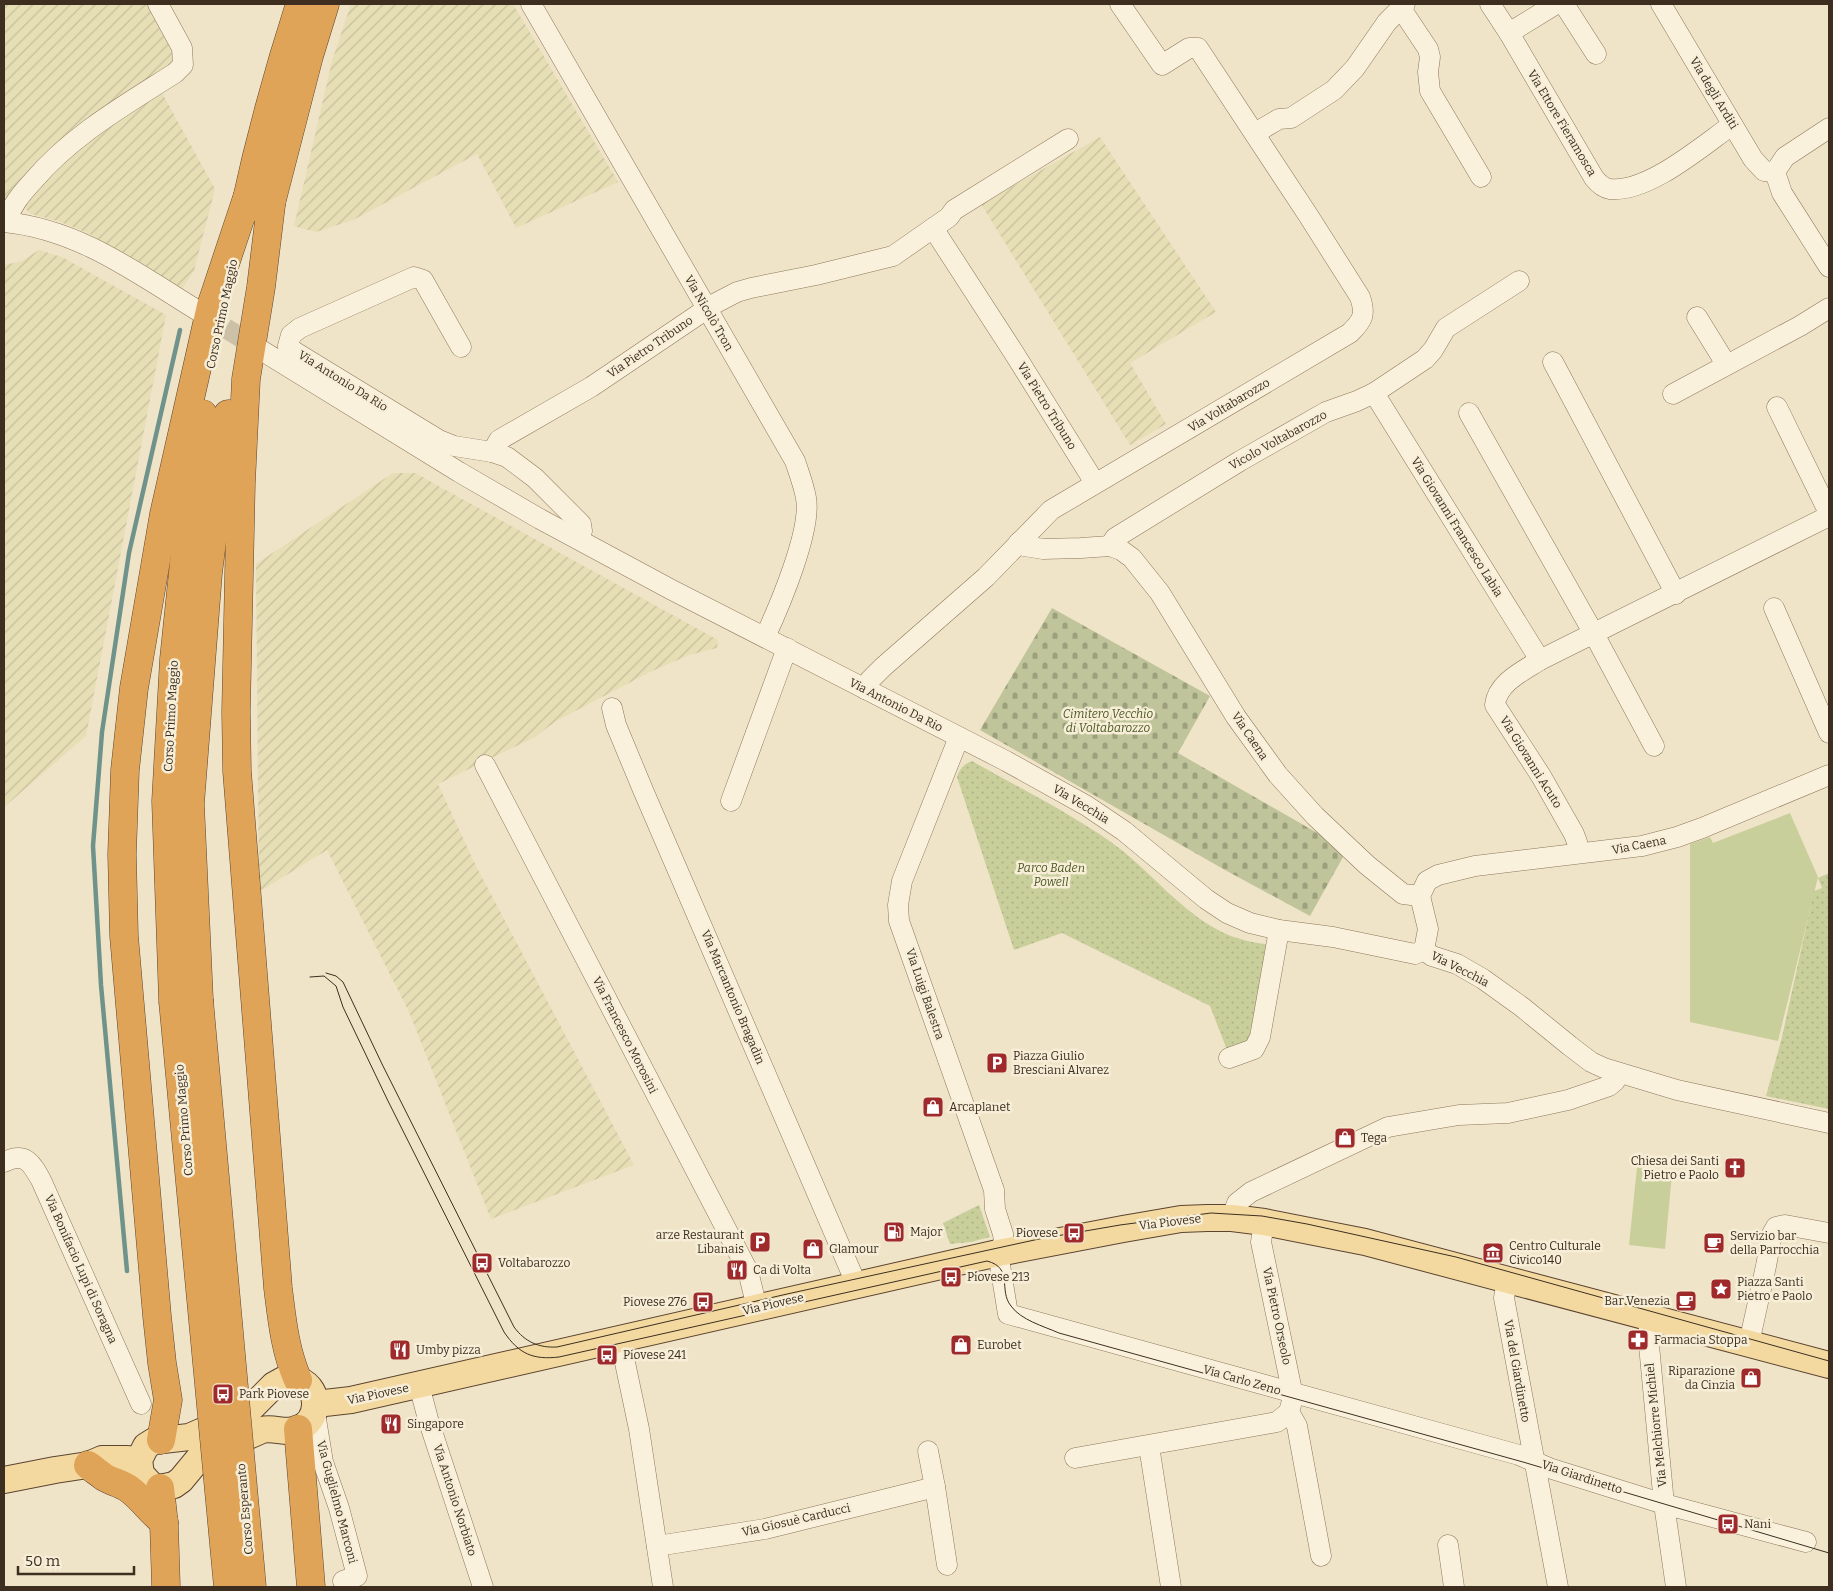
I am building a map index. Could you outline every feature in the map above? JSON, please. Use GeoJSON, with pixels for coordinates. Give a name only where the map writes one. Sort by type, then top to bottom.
{"type":"FeatureCollection","features":[{"type":"Feature","properties":{"kind":"highway","name":"Corso Primo Maggio"},"geometry":{"type":"LineString","coordinates":[[226,1435],[199,1000],[178,802],[198,692],[215,512],[260,196],[286,47],[300,4]]}},
{"type":"Feature","properties":{"kind":"highway","name":"Corso Primo Maggio"},"geometry":{"type":"LineString","coordinates":[[260,196],[309,56],[325,4]]}},
{"type":"Feature","properties":{"kind":"highway"},"geometry":{"type":"LineString","coordinates":[[260,196],[261,287],[246,379],[241,484],[236,712],[237,751],[245,883],[278,1288],[290,1363],[298,1380]]}},
{"type":"Feature","properties":{"kind":"highway"},"geometry":{"type":"LineString","coordinates":[[161,1440],[168,1400],[157,1316],[124,936],[122,854],[125,770],[134,688],[164,514],[211,306],[260,196]]}},
{"type":"Feature","properties":{"kind":"highway"},"geometry":{"type":"LineString","coordinates":[[309,1415],[311,1587]]}},
{"type":"Feature","properties":{"kind":"highway","name":"Corso Esperanto"},"geometry":{"type":"LineString","coordinates":[[226,1435],[228,1587]]}},
{"type":"Feature","properties":{"kind":"highway","name":"Corso Esperanto"},"geometry":{"type":"LineString","coordinates":[[226,1435],[252,1587]]}},
{"type":"Feature","properties":{"kind":"highway"},"geometry":{"type":"LineString","coordinates":[[88,1465],[106,1478],[130,1490],[164,1522]]}},
{"type":"Feature","properties":{"kind":"highway"},"geometry":{"type":"LineString","coordinates":[[160,1488],[164,1522],[166,1587]]}},
{"type":"Feature","properties":{"kind":"main road","name":"Via Piovese"},"geometry":{"type":"LineString","coordinates":[[160,1488],[174,1485],[181,1480],[200,1457],[253,1433],[270,1428],[289,1431],[309,1415],[351,1400],[998,1253],[1180,1220],[1232,1218],[1264,1222],[1365,1242],[1749,1342],[1829,1365]]}},
{"type":"Feature","properties":{"kind":"main road"},"geometry":{"type":"LineString","coordinates":[[160,1488],[153,1486],[141,1474],[139,1460],[146,1446],[154,1441],[189,1437],[242,1414],[252,1407],[274,1385],[283,1380],[298,1380],[306,1385],[313,1395],[309,1415]]}},
{"type":"Feature","properties":{"kind":"main road"},"geometry":{"type":"LineString","coordinates":[[4,1480],[88,1465],[102,1459],[126,1458],[139,1460]]}},
{"type":"Feature","properties":{"kind":"street"},"geometry":{"type":"LineString","coordinates":[[158,4],[182,48],[183,65],[175,73],[80,135],[49,162],[10,209],[5,222],[66,236],[96,249],[200,312]]}},
{"type":"Feature","properties":{"kind":"street","name":"Via Nicolò Tron"},"geometry":{"type":"LineString","coordinates":[[531,4],[795,461],[807,499],[805,528],[798,553],[765,637]]}},
{"type":"Feature","properties":{"kind":"street","name":"Via Voltabarozzo"},"geometry":{"type":"LineString","coordinates":[[865,689],[870,680],[883,667],[986,577],[1051,510],[1350,333],[1360,322],[1364,310],[1360,298],[1255,133],[1198,48],[1189,48],[1162,66],[1120,4]]}},
{"type":"Feature","properties":{"kind":"street","name":"Via Ettore Fieramosca"},"geometry":{"type":"LineString","coordinates":[[1490,4],[1600,185],[1609,189],[1635,186],[1652,180],[1732,125]]}},
{"type":"Feature","properties":{"kind":"street"},"geometry":{"type":"LineString","coordinates":[[1509,33],[1556,4]]}},
{"type":"Feature","properties":{"kind":"street"},"geometry":{"type":"LineString","coordinates":[[1564,4],[1596,54]]}},
{"type":"Feature","properties":{"kind":"street","name":"Via degli Arditi"},"geometry":{"type":"LineString","coordinates":[[1661,4],[1732,125],[1758,165],[1764,171],[1775,172]]}},
{"type":"Feature","properties":{"kind":"street"},"geometry":{"type":"LineString","coordinates":[[1255,133],[1279,119],[1291,118],[1339,85],[1355,68],[1398,7],[1428,49],[1430,57],[1428,72],[1430,91],[1481,177]]}},
{"type":"Feature","properties":{"kind":"street"},"geometry":{"type":"LineString","coordinates":[[1829,128],[1785,157],[1775,172],[1782,193],[1829,266]]}},
{"type":"Feature","properties":{"kind":"street","name":"Via Pietro Tribuno"},"geometry":{"type":"LineString","coordinates":[[492,452],[499,440],[591,387],[707,308],[737,292],[751,288],[816,276],[893,256],[949,217],[954,210],[1068,138]]}},
{"type":"Feature","properties":{"kind":"street","name":"Via Pietro Tribuno"},"geometry":{"type":"LineString","coordinates":[[933,228],[1095,483]]}},
{"type":"Feature","properties":{"kind":"street","name":"Via Antonio Da Rio"},"geometry":{"type":"LineString","coordinates":[[460,346],[423,280],[414,277],[300,328],[291,335],[288,346],[439,440],[454,446],[492,452],[507,458],[535,478],[575,518],[582,528],[578,539]]}},
{"type":"Feature","properties":{"kind":"street","name":"Vicolo Voltabarozzo"},"geometry":{"type":"LineString","coordinates":[[1110,546],[1115,538],[1240,461],[1326,412],[1374,393],[1425,359],[1433,350],[1446,328],[1519,281]]}},
{"type":"Feature","properties":{"kind":"street"},"geometry":{"type":"LineString","coordinates":[[1673,394],[1800,326],[1829,308]]}},
{"type":"Feature","properties":{"kind":"street"},"geometry":{"type":"LineString","coordinates":[[1697,317],[1726,364]]}},
{"type":"Feature","properties":{"kind":"street","name":"Via Antonio Da Rio"},"geometry":{"type":"LineString","coordinates":[[256,346],[459,472],[578,539],[1006,761]]}},
{"type":"Feature","properties":{"kind":"street"},"geometry":{"type":"LineString","coordinates":[[1553,362],[1676,594]]}},
{"type":"Feature","properties":{"kind":"street","name":"Via Giovanni Francesco Labia"},"geometry":{"type":"LineString","coordinates":[[1374,393],[1540,660]]}},
{"type":"Feature","properties":{"kind":"street","name":"Via Giovanni Acuto"},"geometry":{"type":"LineString","coordinates":[[1578,853],[1574,834],[1546,784],[1495,705],[1498,694],[1508,681],[1540,660],[1676,594],[1829,514],[1777,407]]}},
{"type":"Feature","properties":{"kind":"street"},"geometry":{"type":"LineString","coordinates":[[1469,413],[1594,634],[1654,746]]}},
{"type":"Feature","properties":{"kind":"street"},"geometry":{"type":"LineString","coordinates":[[1019,542],[1024,546],[1043,549],[1110,546]]}},
{"type":"Feature","properties":{"kind":"street","name":"Via Caena"},"geometry":{"type":"LineString","coordinates":[[1110,546],[1122,550],[1132,558],[1160,593],[1256,746],[1295,796],[1347,846],[1403,894],[1420,896],[1427,881],[1438,875],[1475,866],[1642,846],[1677,837],[1829,775]]}},
{"type":"Feature","properties":{"kind":"street"},"geometry":{"type":"LineString","coordinates":[[1774,608],[1829,733]]}},
{"type":"Feature","properties":{"kind":"street"},"geometry":{"type":"LineString","coordinates":[[731,801],[787,648]]}},
{"type":"Feature","properties":{"kind":"street","name":"Via Marcantonio Bragadin"},"geometry":{"type":"LineString","coordinates":[[612,708],[616,725],[643,790],[852,1274],[855,1286]]}},
{"type":"Feature","properties":{"kind":"street","name":"Via Luigi Balestra"},"geometry":{"type":"LineString","coordinates":[[959,737],[902,881],[898,905],[899,921],[994,1190],[995,1209],[1004,1242],[998,1253]]}},
{"type":"Feature","properties":{"kind":"street","name":"Via Vecchia"},"geometry":{"type":"LineString","coordinates":[[1006,761],[1107,819],[1150,851],[1206,899],[1226,913],[1250,923],[1279,930],[1333,937],[1415,954],[1424,950],[1432,956],[1456,964],[1483,978],[1591,1062],[1618,1073],[1677,1090],[1829,1123]]}},
{"type":"Feature","properties":{"kind":"street","name":"Via Francesco Morosini"},"geometry":{"type":"LineString","coordinates":[[485,765],[748,1271],[757,1308]]}},
{"type":"Feature","properties":{"kind":"street"},"geometry":{"type":"LineString","coordinates":[[1420,896],[1428,929],[1424,950]]}},
{"type":"Feature","properties":{"kind":"street"},"geometry":{"type":"LineString","coordinates":[[1229,1058],[1254,1049],[1260,1038],[1279,930]]}},
{"type":"Feature","properties":{"kind":"street"},"geometry":{"type":"LineString","coordinates":[[1232,1218],[1237,1203],[1251,1192],[1388,1127],[1459,1115],[1508,1113],[1568,1100],[1609,1086],[1615,1081],[1618,1073]]}},
{"type":"Feature","properties":{"kind":"street","name":"Via Bonifacio Lupi di Soragna"},"geometry":{"type":"LineString","coordinates":[[4,1162],[14,1157],[24,1158],[33,1165],[141,1404]]}},
{"type":"Feature","properties":{"kind":"street","name":"Via Pietro Orseolo"},"geometry":{"type":"LineString","coordinates":[[1264,1222],[1261,1242],[1290,1403],[1297,1426],[1321,1556]]}},
{"type":"Feature","properties":{"kind":"street"},"geometry":{"type":"LineString","coordinates":[[1749,1342],[1772,1234],[1776,1227],[1785,1225],[1829,1233]]}},
{"type":"Feature","properties":{"kind":"street","name":"Via Carlo Zeno"},"geometry":{"type":"LineString","coordinates":[[998,1253],[1008,1314],[1290,1403],[1519,1456],[1535,1462]]}},
{"type":"Feature","properties":{"kind":"street","name":"Via del Giardinetto"},"geometry":{"type":"LineString","coordinates":[[1507,1280],[1504,1298],[1535,1462]]}},
{"type":"Feature","properties":{"kind":"street","name":"Via Melchiorre Michiel"},"geometry":{"type":"LineString","coordinates":[[1651,1317],[1648,1335],[1664,1504],[1676,1587]]}},
{"type":"Feature","properties":{"kind":"street"},"geometry":{"type":"LineString","coordinates":[[620,1338],[639,1429],[663,1587]]}},
{"type":"Feature","properties":{"kind":"street","name":"Via Antonio Norbiato"},"geometry":{"type":"LineString","coordinates":[[419,1384],[428,1419],[483,1587]]}},
{"type":"Feature","properties":{"kind":"street"},"geometry":{"type":"LineString","coordinates":[[1076,1458],[1277,1422],[1290,1403]]}},
{"type":"Feature","properties":{"kind":"street","name":"Via Guglielmo Marconi"},"geometry":{"type":"LineString","coordinates":[[309,1415],[339,1508],[357,1576],[343,1581]]}},
{"type":"Feature","properties":{"kind":"street"},"geometry":{"type":"LineString","coordinates":[[1148,1446],[1171,1587]]}},
{"type":"Feature","properties":{"kind":"street"},"geometry":{"type":"LineString","coordinates":[[928,1451],[947,1565]]}},
{"type":"Feature","properties":{"kind":"street","name":"Via Giardinetto"},"geometry":{"type":"LineString","coordinates":[[1535,1462],[1664,1504]]}},
{"type":"Feature","properties":{"kind":"street","name":"Via Giardinetto"},"geometry":{"type":"LineString","coordinates":[[1535,1462],[1558,1587]]}},
{"type":"Feature","properties":{"kind":"street","name":"Via Giosuè Carducci"},"geometry":{"type":"LineString","coordinates":[[657,1546],[765,1529],[934,1487]]}},
{"type":"Feature","properties":{"kind":"street","name":"Via Melchiorre Michiel"},"geometry":{"type":"LineString","coordinates":[[1664,1504],[1806,1542]]}},
{"type":"Feature","properties":{"kind":"street"},"geometry":{"type":"LineString","coordinates":[[1448,1545],[1454,1587]]}},
{"type":"Feature","properties":{"kind":"shaded area"},"geometry":{"type":"Polygon","coordinates":[[[4,4],[150,4],[178,62],[4,199],[4,4]]]}},
{"type":"Feature","properties":{"kind":"shaded area"},"geometry":{"type":"Polygon","coordinates":[[[351,4],[513,4],[618,182],[516,228],[477,154],[353,220],[316,232],[294,226],[332,61],[351,4]]]}},
{"type":"Feature","properties":{"kind":"shaded area"},"geometry":{"type":"Polygon","coordinates":[[[162,93],[215,189],[194,271],[182,289],[90,234],[58,221],[31,214],[26,209],[26,204],[59,165],[128,112],[162,93]]]}},
{"type":"Feature","properties":{"kind":"shaded area"},"geometry":{"type":"Polygon","coordinates":[[[1100,137],[1216,312],[1130,363],[1166,424],[1130,445],[981,204],[1100,137]]]}},
{"type":"Feature","properties":{"kind":"shaded area"},"geometry":{"type":"Polygon","coordinates":[[[39,250],[62,257],[166,315],[86,736],[4,807],[4,265],[22,261],[39,250]]]}},
{"type":"Feature","properties":{"kind":"shaded area"},"geometry":{"type":"Polygon","coordinates":[[[393,473],[415,473],[718,640],[717,648],[689,655],[652,671],[556,721],[535,737],[438,784],[475,864],[634,1165],[491,1219],[409,1012],[327,850],[259,892],[256,564],[393,473]]]}},
{"type":"Feature","properties":{"kind":"green space","name":"Cimitero Vecchio di Voltabarozzo"},"geometry":{"type":"Polygon","coordinates":[[[1052,608],[1210,696],[1178,753],[1347,850],[1310,916],[1225,870],[980,730],[1052,608]]]}},
{"type":"Feature","properties":{"kind":"green space","name":"Parco Baden Powell"},"geometry":{"type":"Polygon","coordinates":[[[972,761],[1060,810],[1111,842],[1193,914],[1208,924],[1235,938],[1272,945],[1247,1046],[1227,1050],[1210,1006],[1062,933],[1014,950],[957,777],[959,771],[972,761]]]}},
{"type":"Feature","properties":{"kind":"green space"},"geometry":{"type":"Polygon","coordinates":[[[1790,813],[1818,877],[1778,1041],[1690,1022],[1690,844],[1710,837],[1713,843],[1790,813]]]}},
{"type":"Feature","properties":{"kind":"green space"},"geometry":{"type":"Polygon","coordinates":[[[1829,873],[1829,1109],[1766,1096],[1782,1037],[1814,891],[1822,888],[1818,878],[1829,873]]]}},
{"type":"Feature","properties":{"kind":"green space"},"geometry":{"type":"Polygon","coordinates":[[[1637,1167],[1672,1174],[1665,1249],[1629,1245],[1637,1167]]]}},
{"type":"Feature","properties":{"kind":"green space"},"geometry":{"type":"Polygon","coordinates":[[[979,1205],[990,1237],[971,1242],[950,1244],[943,1223],[979,1205]]]}},
{"type":"Feature","properties":{"kind":"waterway"},"geometry":{"type":"LineString","coordinates":[[127,1271],[101,985],[93,846],[102,732],[129,553],[180,330]]}},
{"type":"Feature","properties":{"kind":"tunnel"},"geometry":{"type":"LineString","coordinates":[[200,312],[256,347]]}},
{"type":"Feature","properties":{"kind":"tram line"},"geometry":{"type":"LineString","coordinates":[[326,973],[336,976],[343,982],[514,1327],[523,1337],[538,1345],[557,1347],[1039,1239],[1120,1225],[1211,1213],[1262,1216],[1307,1224],[1456,1257],[1829,1361]]}},
{"type":"Feature","properties":{"kind":"tram line"},"geometry":{"type":"LineString","coordinates":[[310,977],[324,976],[336,986],[343,1007],[388,1101],[504,1332],[515,1346],[527,1354],[550,1358],[559,1357],[987,1261],[995,1264],[1003,1274],[1007,1300],[1015,1311],[1033,1322],[1059,1333],[1523,1462],[1829,1553]]}},
{"type":"Feature","properties":{"kind":"place","name":"Piazza Giulio Bresciani Alvarez"},"geometry":{"type":"Point","coordinates":[997,1063]}},
{"type":"Feature","properties":{"kind":"place","name":"Arcaplanet"},"geometry":{"type":"Point","coordinates":[933,1107]}},
{"type":"Feature","properties":{"kind":"place","name":"Tega"},"geometry":{"type":"Point","coordinates":[1345,1138]}},
{"type":"Feature","properties":{"kind":"place","name":"Chiesa dei Santi Pietro e Paolo"},"geometry":{"type":"Point","coordinates":[1735,1168]}},
{"type":"Feature","properties":{"kind":"place","name":"Major"},"geometry":{"type":"Point","coordinates":[894,1232]}},
{"type":"Feature","properties":{"kind":"place","name":"Piovese"},"geometry":{"type":"Point","coordinates":[1074,1233]}},
{"type":"Feature","properties":{"kind":"place","name":"arze Restaurant Libanais"},"geometry":{"type":"Point","coordinates":[760,1242]}},
{"type":"Feature","properties":{"kind":"place","name":"Servizio bar della Parrocchia"},"geometry":{"type":"Point","coordinates":[1714,1243]}},
{"type":"Feature","properties":{"kind":"place","name":"Glamour"},"geometry":{"type":"Point","coordinates":[813,1249]}},
{"type":"Feature","properties":{"kind":"place","name":"Centro Culturale Civico140"},"geometry":{"type":"Point","coordinates":[1493,1253]}},
{"type":"Feature","properties":{"kind":"place","name":"Voltabarozzo"},"geometry":{"type":"Point","coordinates":[482,1263]}},
{"type":"Feature","properties":{"kind":"place","name":"Ca di Volta"},"geometry":{"type":"Point","coordinates":[737,1270]}},
{"type":"Feature","properties":{"kind":"place","name":"Piovese 213"},"geometry":{"type":"Point","coordinates":[951,1277]}},
{"type":"Feature","properties":{"kind":"place","name":"Piazza Santi Pietro e Paolo"},"geometry":{"type":"Point","coordinates":[1721,1289]}},
{"type":"Feature","properties":{"kind":"place","name":"Bar Venezia"},"geometry":{"type":"Point","coordinates":[1686,1301]}},
{"type":"Feature","properties":{"kind":"place","name":"Piovese 276"},"geometry":{"type":"Point","coordinates":[703,1302]}},
{"type":"Feature","properties":{"kind":"place","name":"Farmacia Stoppa"},"geometry":{"type":"Point","coordinates":[1638,1340]}},
{"type":"Feature","properties":{"kind":"place","name":"Eurobet"},"geometry":{"type":"Point","coordinates":[961,1345]}},
{"type":"Feature","properties":{"kind":"place","name":"Umby pizza"},"geometry":{"type":"Point","coordinates":[400,1350]}},
{"type":"Feature","properties":{"kind":"place","name":"Piovese 241"},"geometry":{"type":"Point","coordinates":[607,1355]}},
{"type":"Feature","properties":{"kind":"place","name":"Riparazione da Cinzia"},"geometry":{"type":"Point","coordinates":[1751,1378]}},
{"type":"Feature","properties":{"kind":"place","name":"Park Piovese"},"geometry":{"type":"Point","coordinates":[223,1394]}},
{"type":"Feature","properties":{"kind":"place","name":"Singapore"},"geometry":{"type":"Point","coordinates":[391,1424]}},
{"type":"Feature","properties":{"kind":"place","name":"Nani"},"geometry":{"type":"Point","coordinates":[1728,1524]}}]}
